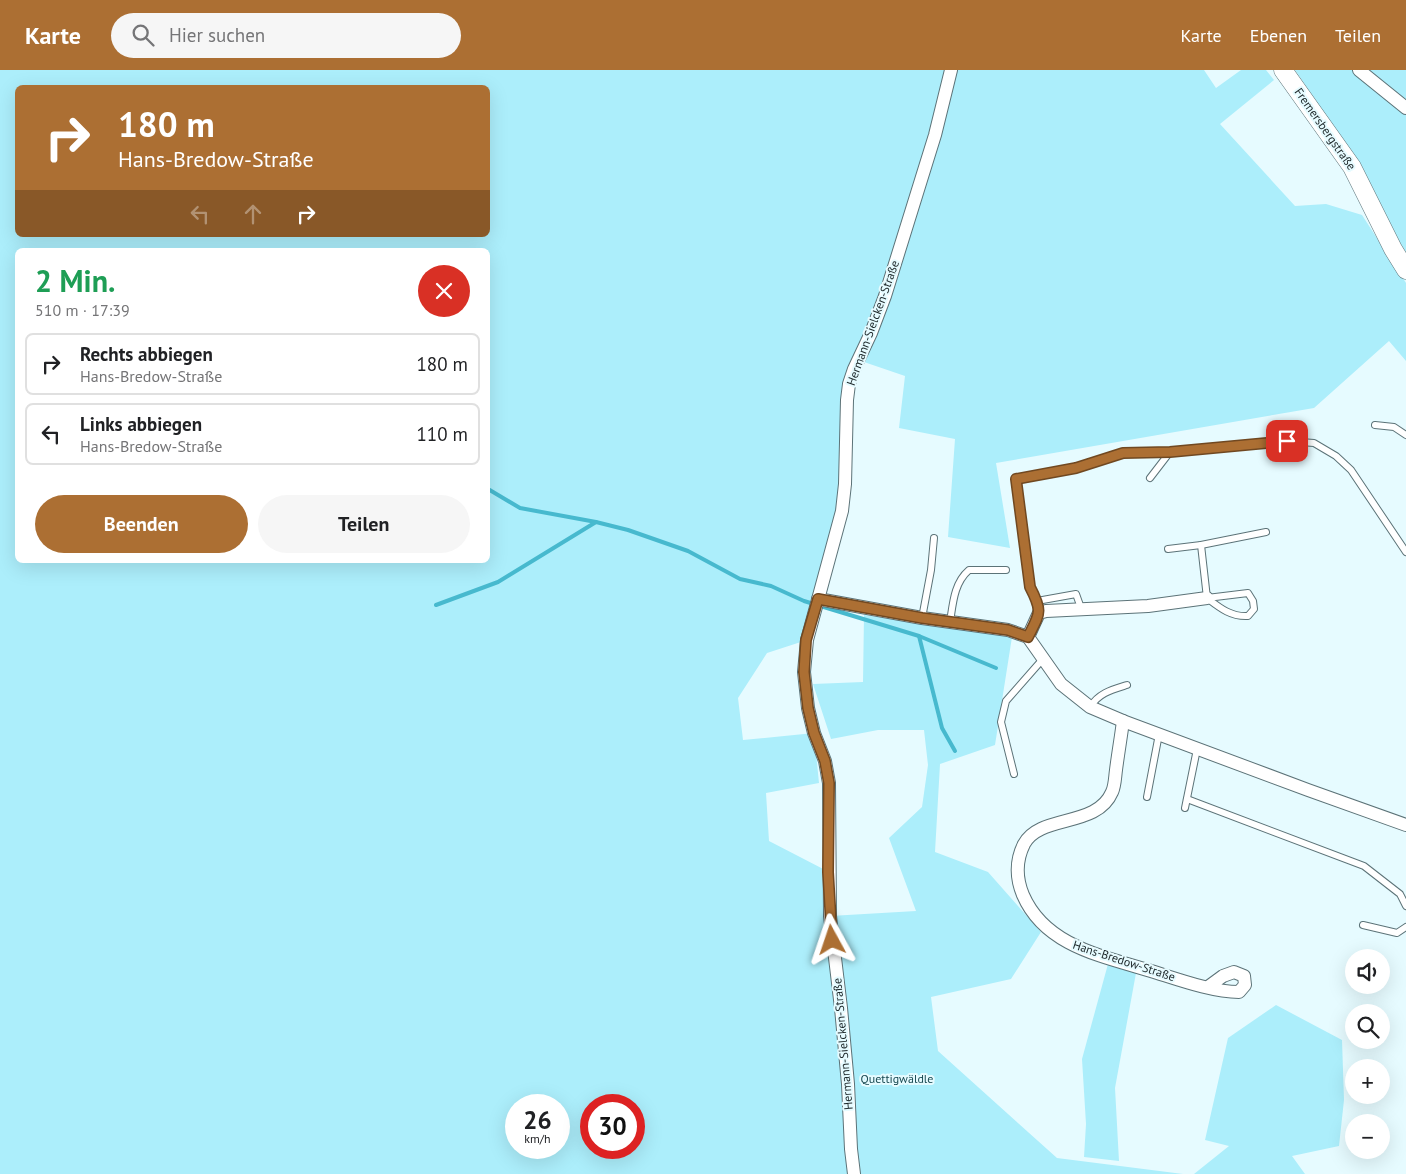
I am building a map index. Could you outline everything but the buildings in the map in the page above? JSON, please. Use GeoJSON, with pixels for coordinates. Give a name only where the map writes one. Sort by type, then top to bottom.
{"type":"FeatureCollection","features":[{"type":"Feature","properties":{"kind":"main road","name":"Fremersbergstraße"},"geometry":{"type":"LineString","coordinates":[[1282,70],[1352,167],[1393,249],[1406,270]]}},
{"type":"Feature","properties":{"kind":"street","name":"Hermann-Sielcken-Straße"},"geometry":{"type":"LineString","coordinates":[[854,1174],[850,1149],[848,1084],[841,1008],[830,916],[829,783],[825,761],[814,733],[808,708],[804,672],[806,640],[842,511],[845,484],[849,384],[885,296],[935,135],[951,70]]}},
{"type":"Feature","properties":{"kind":"street"},"geometry":{"type":"LineString","coordinates":[[1359,70],[1406,108]]}},
{"type":"Feature","properties":{"kind":"street"},"geometry":{"type":"LineString","coordinates":[[1028,637],[1038,607],[1046,611],[1148,606],[1207,598]]}},
{"type":"Feature","properties":{"kind":"street"},"geometry":{"type":"LineString","coordinates":[[817,604],[1008,630],[1028,637],[1060,684],[1090,707],[1197,749],[1406,825]]}},
{"type":"Feature","properties":{"kind":"street","name":"Hans-Bredow-Straße"},"geometry":{"type":"LineString","coordinates":[[1123,721],[1113,791],[1106,803],[1095,812],[1037,831],[1025,842],[1018,859],[1018,884],[1030,909],[1043,926],[1061,939],[1091,952],[1208,987]]}},
{"type":"Feature","properties":{"kind":"lane"},"geometry":{"type":"LineString","coordinates":[[1375,425],[1394,427],[1406,435]]}},
{"type":"Feature","properties":{"kind":"lane"},"geometry":{"type":"LineString","coordinates":[[1038,607],[1030,587],[1016,479],[1076,468],[1123,453],[1170,452],[1287,441],[1314,443],[1336,456],[1352,470],[1406,552]]}},
{"type":"Feature","properties":{"kind":"lane"},"geometry":{"type":"LineString","coordinates":[[1150,478],[1170,452]]}},
{"type":"Feature","properties":{"kind":"lane"},"geometry":{"type":"LineString","coordinates":[[1168,549],[1201,545],[1266,532]]}},
{"type":"Feature","properties":{"kind":"lane"},"geometry":{"type":"LineString","coordinates":[[922,618],[931,570],[934,538]]}},
{"type":"Feature","properties":{"kind":"lane"},"geometry":{"type":"LineString","coordinates":[[1201,545],[1207,598],[1225,612],[1239,617],[1248,616],[1254,610],[1253,601],[1248,593],[1207,598]]}},
{"type":"Feature","properties":{"kind":"lane"},"geometry":{"type":"LineString","coordinates":[[950,622],[954,595],[960,579],[965,573],[969,570],[1006,570]]}},
{"type":"Feature","properties":{"kind":"lane"},"geometry":{"type":"LineString","coordinates":[[1014,774],[1001,722],[1006,701],[1042,660]]}},
{"type":"Feature","properties":{"kind":"lane"},"geometry":{"type":"LineString","coordinates":[[1090,707],[1096,698],[1107,691],[1127,685]]}},
{"type":"Feature","properties":{"kind":"lane"},"geometry":{"type":"LineString","coordinates":[[1147,797],[1159,734]]}},
{"type":"Feature","properties":{"kind":"lane"},"geometry":{"type":"LineString","coordinates":[[1185,808],[1197,749]]}},
{"type":"Feature","properties":{"kind":"lane"},"geometry":{"type":"LineString","coordinates":[[1187,799],[1364,866],[1400,894],[1406,906]]}},
{"type":"Feature","properties":{"kind":"lane"},"geometry":{"type":"LineString","coordinates":[[1363,925],[1397,933],[1406,926]]}},
{"type":"Feature","properties":{"kind":"green space","name":"Quettigwäldle"},"geometry":{"type":"Polygon","coordinates":[[[0,70],[1204,70],[1216,88],[1241,70],[1266,70],[1274,80],[1220,124],[1295,206],[1326,204],[1362,215],[1406,283],[1406,361],[1389,341],[1314,408],[996,463],[1010,548],[948,537],[955,439],[899,428],[905,376],[864,362],[875,335],[854,369],[845,484],[807,640],[767,653],[738,698],[743,740],[814,733],[819,783],[766,793],[769,841],[829,872],[830,916],[916,911],[889,838],[922,807],[928,765],[924,730],[878,730],[831,739],[813,684],[863,682],[864,615],[1012,637],[995,745],[940,764],[935,852],[988,872],[1041,932],[1011,979],[931,997],[938,1051],[1057,1158],[1183,1174],[0,1174],[0,70]]]}},
{"type":"Feature","properties":{"kind":"green space"},"geometry":{"type":"Polygon","coordinates":[[[1295,70],[1406,70],[1406,252],[1396,238],[1362,168],[1295,70]]]}},
{"type":"Feature","properties":{"kind":"green space"},"geometry":{"type":"Polygon","coordinates":[[[1108,964],[1136,973],[1115,1088],[1119,1161],[1084,1157],[1086,1124],[1082,1059],[1108,964]]]}},
{"type":"Feature","properties":{"kind":"green space"},"geometry":{"type":"Polygon","coordinates":[[[1276,1005],[1342,1040],[1344,1100],[1339,1146],[1292,1156],[1305,1174],[1194,1174],[1229,1146],[1205,1140],[1228,1038],[1276,1005]]]}},
{"type":"Feature","properties":{"kind":"waterway"},"geometry":{"type":"LineString","coordinates":[[490,490],[520,508],[628,530],[688,551],[740,579],[771,586],[804,601],[919,636],[996,668]]}},
{"type":"Feature","properties":{"kind":"waterway"},"geometry":{"type":"LineString","coordinates":[[436,605],[498,582],[596,522]]}},
{"type":"Feature","properties":{"kind":"waterway"},"geometry":{"type":"LineString","coordinates":[[919,636],[942,728],[955,751]]}},
{"type":"Feature","properties":{"kind":"route"},"geometry":{"type":"LineString","coordinates":[[832,940],[828,872],[829,783],[825,761],[814,733],[808,708],[804,672],[806,640],[818,599],[922,618],[1008,630],[1028,637],[1039,613],[1038,601],[1030,587],[1016,479],[1076,468],[1123,453],[1170,452],[1287,441]]}}]}
